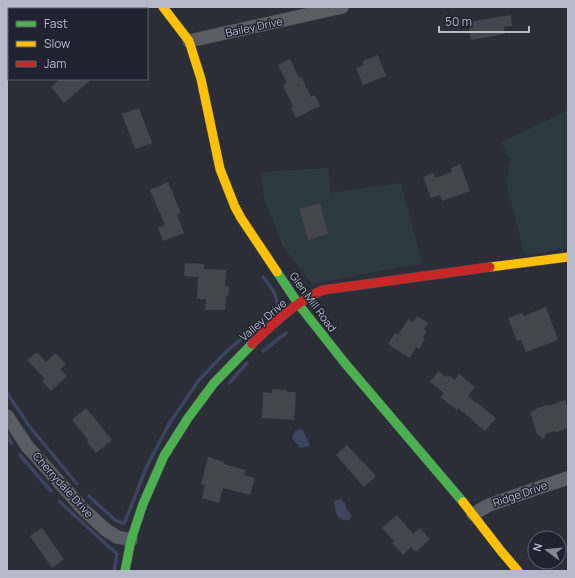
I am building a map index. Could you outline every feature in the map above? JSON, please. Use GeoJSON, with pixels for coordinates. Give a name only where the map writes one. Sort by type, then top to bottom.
{"type":"FeatureCollection","features":[{"type":"Feature","properties":{"kind":"main road","name":"Glen Mill Road"},"geometry":{"type":"LineString","coordinates":[[163,7],[190,41],[201,79],[220,169],[241,218],[298,305],[344,362],[473,514],[518,571]]}},
{"type":"Feature","properties":{"kind":"main road","name":"Valley Drive"},"geometry":{"type":"LineString","coordinates":[[125,571],[131,540],[143,504],[164,456],[188,418],[214,383],[242,354],[281,317],[313,294],[322,290],[568,257]]}},
{"type":"Feature","properties":{"kind":"street","name":"Bailey Drive"},"geometry":{"type":"LineString","coordinates":[[190,41],[342,7]]}},
{"type":"Feature","properties":{"kind":"street","name":"Cherrydale Drive"},"geometry":{"type":"LineString","coordinates":[[7,416],[27,446],[83,509],[106,530],[117,537],[131,540]]}},
{"type":"Feature","properties":{"kind":"street","name":"Ridge Drive"},"geometry":{"type":"LineString","coordinates":[[473,514],[489,505],[568,478]]}},
{"type":"Feature","properties":{"kind":"shaded area"},"geometry":{"type":"Polygon","coordinates":[[[568,110],[568,248],[525,255],[506,184],[511,161],[501,142],[568,110]]]}},
{"type":"Feature","properties":{"kind":"shaded area"},"geometry":{"type":"Polygon","coordinates":[[[328,168],[331,193],[401,183],[422,263],[312,284],[283,247],[264,198],[261,172],[328,168]]]}},
{"type":"Feature","properties":{"kind":"water"},"geometry":{"type":"Polygon","coordinates":[[[300,429],[304,431],[310,445],[300,448],[292,438],[295,431],[300,429]]]}},
{"type":"Feature","properties":{"kind":"water"},"geometry":{"type":"Polygon","coordinates":[[[341,499],[352,516],[349,520],[341,519],[337,515],[334,501],[341,499]]]}},
{"type":"Feature","properties":{"kind":"building"},"geometry":{"type":"Polygon","coordinates":[[[511,15],[512,26],[504,27],[505,34],[471,40],[468,22],[511,15]]]}},
{"type":"Feature","properties":{"kind":"building"},"geometry":{"type":"Polygon","coordinates":[[[378,55],[386,76],[363,85],[356,68],[364,65],[363,61],[378,55]]]}},
{"type":"Feature","properties":{"kind":"building"},"geometry":{"type":"Polygon","coordinates":[[[290,59],[299,78],[301,76],[311,97],[315,95],[320,106],[296,118],[291,108],[293,107],[283,85],[287,83],[278,65],[290,59]]]}},
{"type":"Feature","properties":{"kind":"building"},"geometry":{"type":"Polygon","coordinates":[[[59,80],[91,80],[64,103],[51,87],[59,80]]]}},
{"type":"Feature","properties":{"kind":"building"},"geometry":{"type":"Polygon","coordinates":[[[139,108],[152,143],[135,149],[122,114],[139,108]]]}},
{"type":"Feature","properties":{"kind":"building"},"geometry":{"type":"Polygon","coordinates":[[[460,164],[470,191],[442,201],[440,195],[431,198],[423,177],[433,173],[435,178],[452,172],[451,168],[460,164]]]}},
{"type":"Feature","properties":{"kind":"building"},"geometry":{"type":"Polygon","coordinates":[[[168,182],[181,213],[177,214],[184,233],[163,241],[158,228],[165,225],[150,190],[168,182]]]}},
{"type":"Feature","properties":{"kind":"building"},"geometry":{"type":"Polygon","coordinates":[[[320,203],[328,234],[308,240],[299,209],[320,203]]]}},
{"type":"Feature","properties":{"kind":"building"},"geometry":{"type":"Polygon","coordinates":[[[185,263],[204,264],[204,269],[226,270],[225,286],[229,287],[228,296],[226,296],[225,310],[205,310],[206,299],[197,299],[198,277],[184,276],[185,263]]]}},
{"type":"Feature","properties":{"kind":"building"},"geometry":{"type":"Polygon","coordinates":[[[546,307],[558,340],[526,352],[521,340],[517,341],[508,318],[522,313],[524,316],[546,307]]]}},
{"type":"Feature","properties":{"kind":"building"},"geometry":{"type":"Polygon","coordinates":[[[417,316],[428,323],[424,329],[427,331],[423,338],[425,339],[419,349],[416,347],[410,358],[388,344],[395,333],[398,335],[408,319],[413,322],[417,316]]]}},
{"type":"Feature","properties":{"kind":"building"},"geometry":{"type":"Polygon","coordinates":[[[37,352],[46,362],[55,353],[66,364],[60,369],[67,376],[51,391],[42,381],[45,379],[27,360],[37,352]]]}},
{"type":"Feature","properties":{"kind":"building"},"geometry":{"type":"Polygon","coordinates":[[[439,371],[446,377],[447,375],[449,377],[450,376],[455,380],[459,374],[475,387],[468,396],[496,418],[485,431],[458,408],[457,410],[440,397],[444,393],[430,382],[439,371]]]}},
{"type":"Feature","properties":{"kind":"building"},"geometry":{"type":"Polygon","coordinates":[[[272,389],[296,392],[294,420],[262,418],[263,392],[272,393],[272,389]]]}},
{"type":"Feature","properties":{"kind":"building"},"geometry":{"type":"Polygon","coordinates":[[[565,400],[568,409],[568,428],[546,434],[544,439],[537,434],[530,412],[536,410],[535,409],[565,400]]]}},
{"type":"Feature","properties":{"kind":"building"},"geometry":{"type":"Polygon","coordinates":[[[86,408],[112,440],[96,453],[72,420],[86,408]]]}},
{"type":"Feature","properties":{"kind":"building"},"geometry":{"type":"Polygon","coordinates":[[[347,445],[376,476],[364,487],[336,455],[347,445]]]}},
{"type":"Feature","properties":{"kind":"building"},"geometry":{"type":"Polygon","coordinates":[[[208,457],[224,462],[224,464],[245,470],[244,475],[255,478],[250,495],[223,488],[219,503],[202,498],[205,485],[201,484],[208,457]]]}},
{"type":"Feature","properties":{"kind":"building"},"geometry":{"type":"Polygon","coordinates":[[[397,515],[413,534],[420,528],[430,539],[416,552],[411,547],[403,555],[392,543],[394,541],[382,528],[397,515]]]}},
{"type":"Feature","properties":{"kind":"building"},"geometry":{"type":"Polygon","coordinates":[[[42,528],[64,559],[52,568],[30,536],[42,528]]]}},
{"type":"Feature","properties":{"kind":"waterway"},"geometry":{"type":"LineString","coordinates":[[258,324],[277,308],[275,295],[263,277]]}},
{"type":"Feature","properties":{"kind":"waterway"},"geometry":{"type":"LineString","coordinates":[[89,496],[115,520],[124,524],[147,466],[169,424],[199,380],[225,353],[248,333]]}},
{"type":"Feature","properties":{"kind":"waterway"},"geometry":{"type":"LineString","coordinates":[[263,351],[286,333]]}},
{"type":"Feature","properties":{"kind":"waterway"},"geometry":{"type":"LineString","coordinates":[[229,383],[247,363]]}},
{"type":"Feature","properties":{"kind":"waterway"},"geometry":{"type":"LineString","coordinates":[[7,393],[30,427],[77,484]]}},
{"type":"Feature","properties":{"kind":"waterway"},"geometry":{"type":"LineString","coordinates":[[7,435],[12,444]]}},
{"type":"Feature","properties":{"kind":"waterway"},"geometry":{"type":"LineString","coordinates":[[20,455],[51,491]]}},
{"type":"Feature","properties":{"kind":"waterway"},"geometry":{"type":"LineString","coordinates":[[60,502],[117,554],[114,571]]}},
{"type":"Feature","properties":{"kind":"traffic: fast"},"geometry":{"type":"LineString","coordinates":[[277,272],[299,305],[344,362],[463,502]]}},
{"type":"Feature","properties":{"kind":"traffic: fast"},"geometry":{"type":"LineString","coordinates":[[125,571],[131,540],[143,504],[164,456],[188,418],[214,383],[252,344]]}},
{"type":"Feature","properties":{"kind":"traffic: slow"},"geometry":{"type":"LineString","coordinates":[[163,7],[189,41],[201,79],[220,169],[235,207],[277,272]]}},
{"type":"Feature","properties":{"kind":"traffic: slow"},"geometry":{"type":"LineString","coordinates":[[490,267],[568,257]]}},
{"type":"Feature","properties":{"kind":"traffic: slow"},"geometry":{"type":"LineString","coordinates":[[463,502],[518,571]]}},
{"type":"Feature","properties":{"kind":"traffic: jam"},"geometry":{"type":"LineString","coordinates":[[252,344],[276,321],[295,306],[323,290],[490,267]]}}]}
